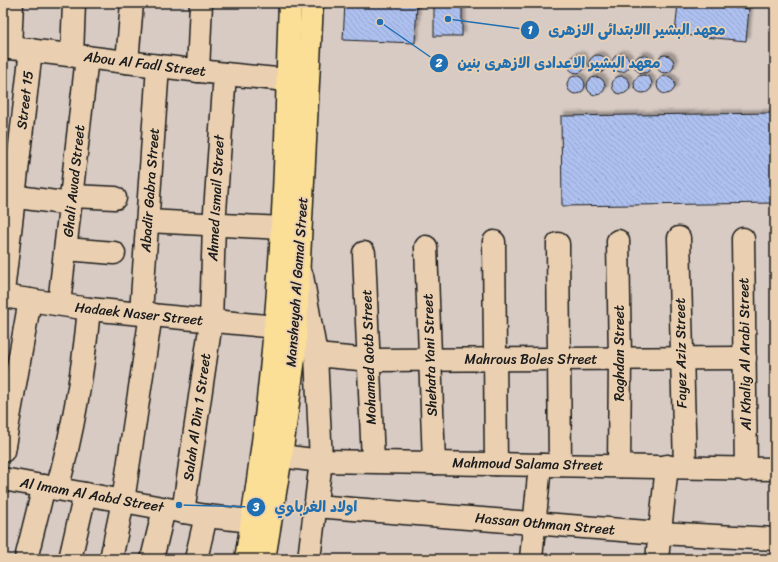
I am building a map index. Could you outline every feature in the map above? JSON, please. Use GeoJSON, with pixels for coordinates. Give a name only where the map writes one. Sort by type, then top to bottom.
{"type":"FeatureCollection","features":[{"type":"Feature","properties":{"kind":"main road","name":"Mansheyah Al Gamal Street"},"geometry":{"type":"LineString","coordinates":[[246,559],[276,327],[282,228],[290,3]]}},
{"type":"Feature","properties":{"kind":"main road","name":"Mansheyah Al Gamal Street"},"geometry":{"type":"LineString","coordinates":[[264,559],[281,456],[294,358],[312,3]]}},
{"type":"Feature","properties":{"kind":"street","name":"Street 15"},"geometry":{"type":"LineString","coordinates":[[3,292],[15,48],[12,3]]}},
{"type":"Feature","properties":{"kind":"street","name":"Ghali Awad Street"},"geometry":{"type":"LineString","coordinates":[[59,304],[71,200],[80,56],[74,3]]}},
{"type":"Feature","properties":{"kind":"street"},"geometry":{"type":"LineString","coordinates":[[127,62],[132,3]]}},
{"type":"Feature","properties":{"kind":"street"},"geometry":{"type":"LineString","coordinates":[[198,71],[202,3]]}},
{"type":"Feature","properties":{"kind":"street","name":"Abou Al Fadl Street"},"geometry":{"type":"LineString","coordinates":[[15,48],[198,71],[287,80]]}},
{"type":"Feature","properties":{"kind":"street","name":"Abadir Gabra Street"},"geometry":{"type":"LineString","coordinates":[[110,559],[123,501],[146,314],[148,221],[158,66]]}},
{"type":"Feature","properties":{"kind":"street","name":"Ahmed Ismail Street"},"geometry":{"type":"LineString","coordinates":[[211,322],[214,225],[224,74]]}},
{"type":"Feature","properties":{"kind":"street"},"geometry":{"type":"LineString","coordinates":[[8,196],[71,200],[115,198]]}},
{"type":"Feature","properties":{"kind":"street"},"geometry":{"type":"LineString","coordinates":[[148,221],[282,228]]}},
{"type":"Feature","properties":{"kind":"street","name":"Fayez Aziz Street"},"geometry":{"type":"LineString","coordinates":[[658,559],[660,534],[676,467],[681,358],[679,238]]}},
{"type":"Feature","properties":{"kind":"street","name":"Al Khalig Al Arabi Street"},"geometry":{"type":"LineString","coordinates":[[743,239],[746,470]]}},
{"type":"Feature","properties":{"kind":"street","name":"Raghdan Street"},"geometry":{"type":"LineString","coordinates":[[618,241],[620,359],[619,466]]}},
{"type":"Feature","properties":{"kind":"street"},"geometry":{"type":"LineString","coordinates":[[494,242],[496,464]]}},
{"type":"Feature","properties":{"kind":"street"},"geometry":{"type":"LineString","coordinates":[[531,559],[535,523],[550,465],[560,359],[558,244]]}},
{"type":"Feature","properties":{"kind":"street","name":"Shehata Yani Street"},"geometry":{"type":"LineString","coordinates":[[426,247],[434,463]]}},
{"type":"Feature","properties":{"kind":"street"},"geometry":{"type":"LineString","coordinates":[[66,249],[114,253]]}},
{"type":"Feature","properties":{"kind":"street","name":"Mohamed Qotb Street"},"geometry":{"type":"LineString","coordinates":[[364,253],[370,360],[373,462]]}},
{"type":"Feature","properties":{"kind":"street"},"geometry":{"type":"LineString","coordinates":[[299,257],[316,355],[321,461],[309,559]]}},
{"type":"Feature","properties":{"kind":"street","name":"Hadaek Naser Street"},"geometry":{"type":"LineString","coordinates":[[3,296],[89,310],[276,327]]}},
{"type":"Feature","properties":{"kind":"street"},"geometry":{"type":"LineString","coordinates":[[3,451],[30,300]]}},
{"type":"Feature","properties":{"kind":"street"},"geometry":{"type":"LineString","coordinates":[[26,559],[51,488],[69,444],[79,400],[89,310]]}},
{"type":"Feature","properties":{"kind":"street","name":"Salah Al Din 1 Street"},"geometry":{"type":"LineString","coordinates":[[152,559],[174,510],[211,322]]}},
{"type":"Feature","properties":{"kind":"street","name":"Mahrous Boles Street"},"geometry":{"type":"LineString","coordinates":[[316,355],[370,360],[745,358]]}},
{"type":"Feature","properties":{"kind":"street","name":"Mahmoud Salama Street"},"geometry":{"type":"LineString","coordinates":[[281,456],[321,461],[676,467],[746,470],[775,469]]}},
{"type":"Feature","properties":{"kind":"street","name":"Al Imam Al Aabd Street"},"geometry":{"type":"LineString","coordinates":[[4,482],[51,488],[206,516],[252,521]]}},
{"type":"Feature","properties":{"kind":"street"},"geometry":{"type":"LineString","coordinates":[[70,559],[85,494]]}},
{"type":"Feature","properties":{"kind":"street","name":"Hassan Othman Street"},"geometry":{"type":"LineString","coordinates":[[315,506],[660,534],[775,539]]}},
{"type":"Feature","properties":{"kind":"street"},"geometry":{"type":"LineString","coordinates":[[196,559],[206,516]]}},
{"type":"Feature","properties":{"kind":"building"},"geometry":{"type":"Polygon","coordinates":[[[345,3],[417,3],[415,43],[343,40],[345,3]]]}},
{"type":"Feature","properties":{"kind":"building"},"geometry":{"type":"Polygon","coordinates":[[[434,3],[462,3],[462,36],[434,36],[434,3]]]}},
{"type":"Feature","properties":{"kind":"building"},"geometry":{"type":"Polygon","coordinates":[[[678,3],[749,9],[746,41],[675,34],[678,3]]]}},
{"type":"Feature","properties":{"kind":"building"},"geometry":{"type":"Polygon","coordinates":[[[621,54],[627,57],[630,63],[627,69],[621,72],[615,69],[612,63],[615,57],[621,54]]]}},
{"type":"Feature","properties":{"kind":"building"},"geometry":{"type":"Polygon","coordinates":[[[577,55],[583,58],[586,64],[583,70],[577,73],[571,70],[568,64],[571,58],[577,55]]]}},
{"type":"Feature","properties":{"kind":"building"},"geometry":{"type":"Polygon","coordinates":[[[598,55],[604,58],[607,64],[604,70],[598,73],[592,70],[589,64],[592,58],[598,55]]]}},
{"type":"Feature","properties":{"kind":"building"},"geometry":{"type":"Polygon","coordinates":[[[643,55],[649,58],[652,64],[649,70],[643,73],[637,70],[634,64],[637,58],[643,55]]]}},
{"type":"Feature","properties":{"kind":"building"},"geometry":{"type":"Polygon","coordinates":[[[665,55],[671,58],[674,64],[671,70],[665,73],[659,70],[656,64],[659,58],[665,55]]]}},
{"type":"Feature","properties":{"kind":"building"},"geometry":{"type":"Polygon","coordinates":[[[643,75],[649,78],[652,84],[649,90],[643,93],[637,90],[634,84],[637,78],[643,75]]]}},
{"type":"Feature","properties":{"kind":"building"},"geometry":{"type":"Polygon","coordinates":[[[576,76],[582,79],[585,85],[582,91],[576,94],[570,91],[567,85],[570,79],[576,76]]]}},
{"type":"Feature","properties":{"kind":"building"},"geometry":{"type":"Polygon","coordinates":[[[621,76],[627,79],[630,85],[627,91],[621,94],[615,91],[612,85],[615,79],[621,76]]]}},
{"type":"Feature","properties":{"kind":"building"},"geometry":{"type":"Polygon","coordinates":[[[666,76],[672,79],[675,85],[672,91],[666,94],[660,91],[657,85],[660,79],[666,76]]]}},
{"type":"Feature","properties":{"kind":"building"},"geometry":{"type":"Polygon","coordinates":[[[596,77],[602,80],[605,86],[602,92],[596,95],[590,92],[587,86],[590,80],[596,77]]]}},
{"type":"Feature","properties":{"kind":"building"},"geometry":{"type":"Polygon","coordinates":[[[775,113],[775,203],[562,206],[561,116],[775,113]]]}},
{"type":"Feature","properties":{"kind":"place","name":"معهد البشير االابتدائى الازهرى"},"geometry":{"type":"Point","coordinates":[448,19]}},
{"type":"Feature","properties":{"kind":"place","name":"معهد البشير الاعدادى الازهرى بنين"},"geometry":{"type":"Point","coordinates":[380,22]}},
{"type":"Feature","properties":{"kind":"place","name":"اولاد الغرباوي"},"geometry":{"type":"Point","coordinates":[179,505]}}]}
